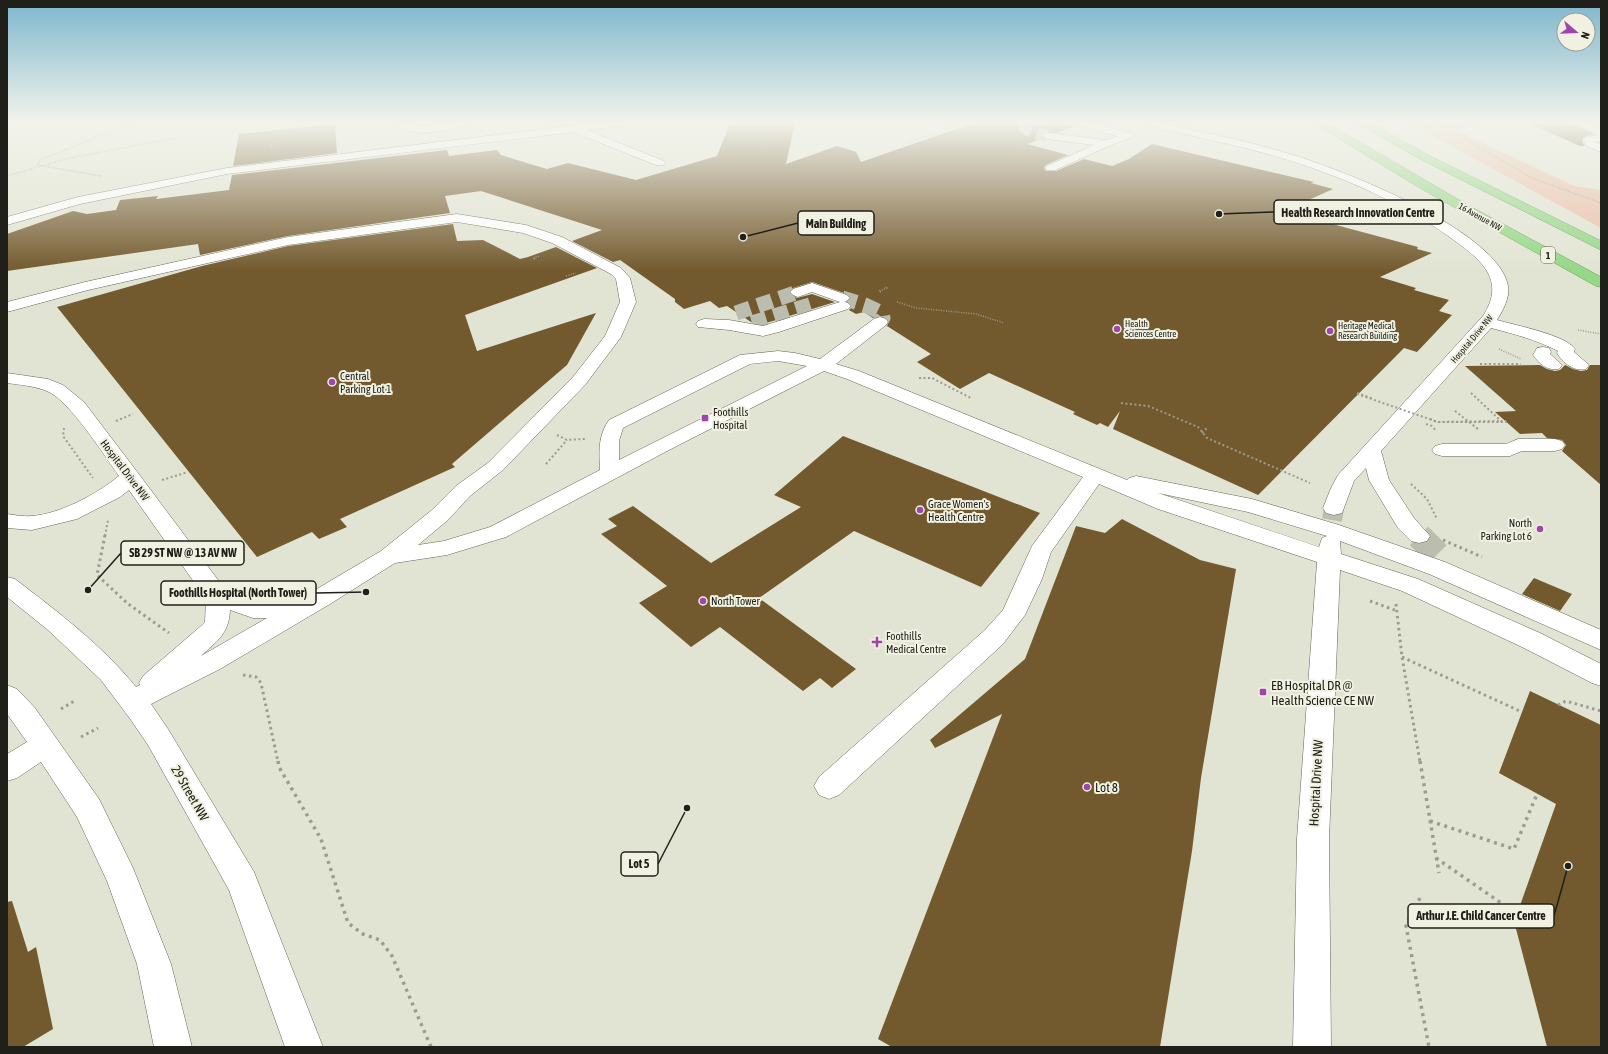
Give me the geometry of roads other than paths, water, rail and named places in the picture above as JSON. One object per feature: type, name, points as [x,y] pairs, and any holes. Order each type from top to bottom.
[{"type":"highway","name":"16 Avenue NW","points":[[1383,172],[1424,195],[1496,227],[1601,283]]},
{"type":"highway","points":[[1456,172],[1601,246]]},
{"type":"street","points":[[7,221],[78,202],[221,172]]},
{"type":"street","name":"Hospital Drive NW","points":[[1312,1047],[1313,838],[1331,529],[1341,488],[1345,480],[1483,327],[1493,314],[1501,291],[1494,270],[1485,259],[1453,233],[1363,184],[1332,172]]},
{"type":"street","points":[[7,229],[20,224],[28,215]]},
{"type":"street","points":[[7,307],[85,286],[288,241],[457,218],[526,229],[557,240],[616,271],[623,278],[628,302],[613,337],[579,381],[496,466],[463,491],[440,515],[389,556],[321,598],[211,662],[132,701]]},
{"type":"street","points":[[798,292],[812,287],[841,300]]},
{"type":"street","points":[[816,303],[841,300]]},
{"type":"street","points":[[704,324],[729,325],[742,321],[763,331],[773,329],[841,300]]},
{"type":"street","points":[[389,556],[447,548],[498,532],[610,473],[823,365],[880,322]]},
{"type":"street","points":[[1483,327],[1549,340],[1567,360],[1534,347],[1483,327]]},
{"type":"street","points":[[610,473],[609,440],[611,431],[616,424],[746,359],[778,356],[795,358],[853,375],[1166,504],[1331,529],[1437,568],[1601,641]]},
{"type":"street","name":"Hospital Drive NW","points":[[7,378],[42,383],[56,389],[77,406],[218,598]]},
{"type":"street","points":[[1442,450],[1510,450],[1518,445],[1555,445]]},
{"type":"street","points":[[1371,451],[1379,480],[1406,523],[1433,544],[1465,580]]},
{"type":"street","points":[[829,786],[994,637],[1013,615],[1030,579],[1040,551],[1096,474]]},
{"type":"street","points":[[7,521],[32,523],[69,514],[113,492],[130,477]]},
{"type":"street","points":[[440,515],[444,528],[469,540]]},
{"type":"street","points":[[1331,529],[1410,585],[1531,640],[1601,676]]},
{"type":"street","name":"29 Street NW","points":[[7,585],[57,624],[110,673],[158,737],[243,883],[304,1047]]},
{"type":"street","points":[[132,701],[210,633],[217,623],[218,598],[253,609],[272,609],[321,598]]},
{"type":"street","points":[[7,696],[25,716],[88,808],[122,879],[154,964],[173,1047]]},
{"type":"street","points":[[7,768],[45,746]]},
{"type":"tunnel","points":[[736,313],[798,292]]},
{"type":"tunnel","points":[[842,298],[865,305],[882,313],[883,318],[880,322]]},
{"type":"tunnel","points":[[752,323],[816,303]]},
{"type":"tunnel","points":[[1332,520],[1334,508]]},
{"type":"tunnel","points":[[1419,536],[1441,558]]},
{"type":"place","name":"Health Research Innovation Centre","points":[[1219,214]]},
{"type":"place","name":"Main Building","points":[[743,237]]},
{"type":"place","name":"Health Sciences Centre","points":[[1117,329]]},
{"type":"place","name":"Heritage Medical Research Building","points":[[1330,331]]},
{"type":"place","name":"Central Parking Lot 1","points":[[332,382]]},
{"type":"place","name":"Foothills Hospital","points":[[705,418]]},
{"type":"place","name":"Grace Women's Health Centre","points":[[920,510]]},
{"type":"place","name":"North Parking Lot 6","points":[[1540,529]]},
{"type":"place","name":"SB 29 ST NW @ 13 AV NW","points":[[88,590]]},
{"type":"place","name":"Foothills Hospital (North Tower)","points":[[366,592]]},
{"type":"place","name":"North Tower","points":[[703,601]]},
{"type":"place","name":"Foothills Medical Centre","points":[[877,642]]},
{"type":"place","name":"EB Hospital DR @ Health Science CE NW","points":[[1263,692]]},
{"type":"place","name":"Lot 8","points":[[1087,787]]},
{"type":"place","name":"Lot 5","points":[[687,808]]},
{"type":"place","name":"Arthur J.E. Child Cancer Centre","points":[[1568,866]]}]
